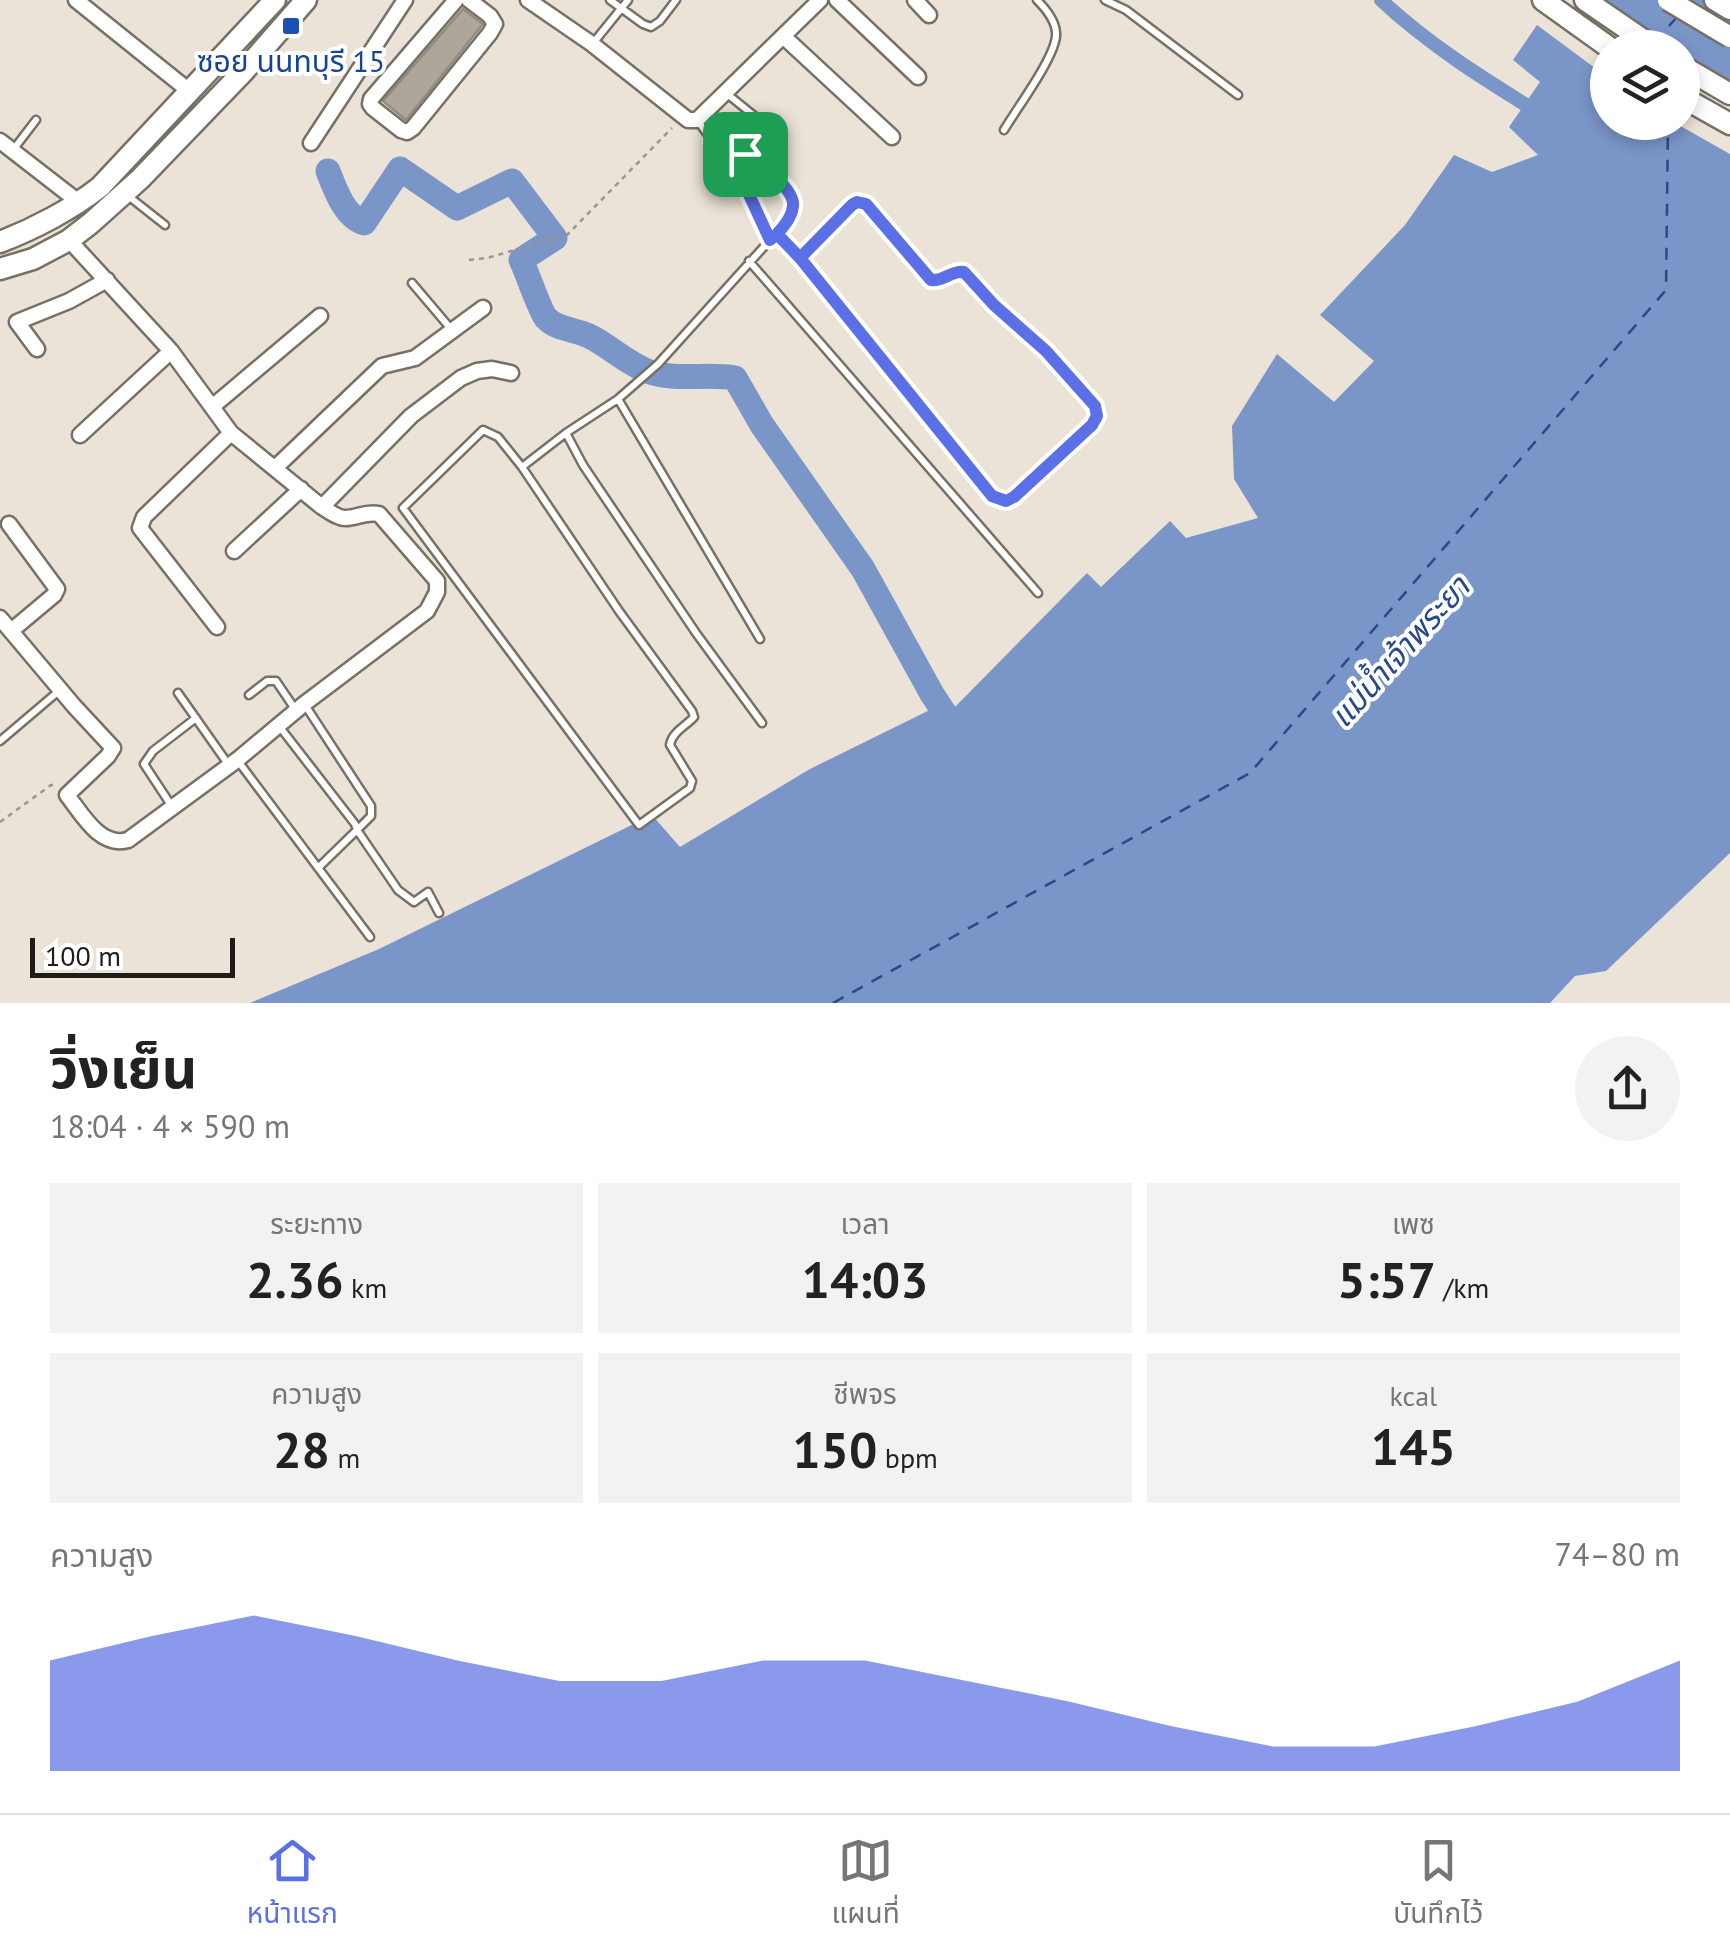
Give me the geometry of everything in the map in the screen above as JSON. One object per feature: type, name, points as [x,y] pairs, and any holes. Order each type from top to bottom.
[{"type":"main road","points":[[0,270],[33,259],[69,240],[132,186],[306,0]]},
{"type":"main road","points":[[1543,0],[1590,34]]},
{"type":"main road","points":[[1585,0],[1629,30]]},
{"type":"main road","points":[[1668,0],[1730,37]]},
{"type":"main road","points":[[1714,0],[1730,9]]},
{"type":"main road","points":[[0,242],[80,203],[100,187],[267,3]]},
{"type":"main road","points":[[1700,76],[1730,94]]},
{"type":"main road","points":[[1700,107],[1730,124]]},
{"type":"street","points":[[76,0],[188,90]]},
{"type":"street","points":[[311,144],[406,0]]},
{"type":"street","points":[[456,0],[372,98],[373,108],[401,130],[413,128],[490,32],[494,24],[490,16],[469,0]]},
{"type":"street","points":[[528,0],[690,118],[726,93],[820,0]]},
{"type":"street","points":[[838,0],[918,77]]},
{"type":"street","points":[[915,0],[929,15]]},
{"type":"street","points":[[784,36],[892,137]]},
{"type":"street","points":[[0,141],[80,203]]},
{"type":"street","points":[[0,618],[113,748],[67,795],[106,840],[118,843],[128,840],[233,763],[427,611],[437,592],[437,581],[378,514],[339,517],[231,434],[170,351],[69,240]]},
{"type":"street","points":[[37,349],[17,322],[107,280]]},
{"type":"street","points":[[276,468],[382,366],[415,358],[483,308]]},
{"type":"street","points":[[212,407],[320,316]]},
{"type":"street","points":[[80,435],[170,351]]},
{"type":"street","points":[[322,507],[411,416],[461,378],[492,368],[511,374]]},
{"type":"street","points":[[217,627],[140,528],[144,517],[231,434]]},
{"type":"street","points":[[234,551],[301,489]]},
{"type":"street","points":[[9,524],[57,589],[54,596],[12,631]]},
{"type":"lane","points":[[610,0],[651,27],[676,0]]},
{"type":"lane","points":[[592,44],[628,0]]},
{"type":"lane","points":[[1004,130],[1050,54],[1057,34],[1038,0]]},
{"type":"lane","points":[[1105,0],[1126,10],[1238,95]]},
{"type":"lane","points":[[726,93],[768,128]]},
{"type":"lane","points":[[690,118],[745,186],[770,240]]},
{"type":"lane","points":[[14,150],[36,120]]},
{"type":"lane","points":[[522,467],[618,399],[658,364],[789,219],[793,206],[786,188],[745,154],[712,141]]},
{"type":"lane","points":[[132,186],[165,226]]},
{"type":"lane","points":[[777,234],[992,496],[1006,501],[1014,497],[1096,420],[1095,406],[1046,351],[994,305],[968,275],[959,271],[931,280],[866,204],[852,205],[800,258]]},
{"type":"lane","points":[[749,261],[1038,593]]},
{"type":"lane","points":[[412,283],[452,330]]},
{"type":"lane","points":[[618,399],[760,639]]},
{"type":"lane","points":[[483,430],[498,438],[522,467],[694,717],[670,739],[692,781],[690,788],[640,825],[403,508],[483,430]]},
{"type":"lane","points":[[566,433],[696,633],[762,723]]},
{"type":"lane","points":[[249,695],[267,681],[276,681],[300,707],[370,806],[371,816],[318,868]]},
{"type":"lane","points":[[0,741],[60,690]]},
{"type":"lane","points":[[178,693],[370,937]]},
{"type":"lane","points":[[172,807],[144,764],[153,751],[196,718]]},
{"type":"lane","points":[[278,725],[355,824],[398,890],[414,902],[428,892],[440,913]]},
{"type":"path","points":[[469,260],[564,236],[690,118]]},
{"type":"path","points":[[0,822],[51,785],[59,786],[67,795]]},
{"type":"water","name":"แม่น้ำเจ้าพระยา","points":[[1554,0],[1730,0],[1730,853],[1606,971],[1575,976],[1550,1003],[250,1003],[379,949],[652,815],[680,847],[810,769],[950,700],[954,708],[1087,573],[1101,587],[1170,521],[1186,538],[1258,518],[1234,479],[1232,426],[1277,354],[1334,402],[1374,361],[1320,315],[1405,225],[1454,155],[1492,172],[1538,155],[1509,127],[1540,82],[1513,60]]},
{"type":"pier","points":[[1548,0],[1603,0],[1649,30],[1590,30],[1590,64],[1533,22]]},
{"type":"pier","points":[[1700,63],[1730,83],[1730,154],[1700,137]]},
{"type":"building","points":[[463,9],[483,24],[406,120],[383,101]]},
{"type":"waterway","points":[[1381,0],[1438,47],[1539,113]]},
{"type":"waterway","points":[[328,171],[346,208],[364,223],[400,169],[457,208],[512,181],[555,238],[521,260],[550,322],[589,336],[650,372],[735,378],[762,425],[863,569],[957,732]]},
{"type":"ferry route","points":[[1669,30],[1677,17]]},
{"type":"ferry route","points":[[833,1003],[1250,773],[1666,290],[1668,140]]},
{"type":"place","name":"ซอย นนทบุรี 15","points":[[291,26]]},
{"type":"route","points":[[745,154],[712,141],[745,186],[770,240],[777,234],[791,247],[992,496],[1006,501],[1014,497],[1092,425],[1097,416],[1095,406],[1046,351],[964,272],[931,280],[866,204],[852,205],[800,258],[791,247],[777,234],[789,219],[792,197],[745,154]]}]
